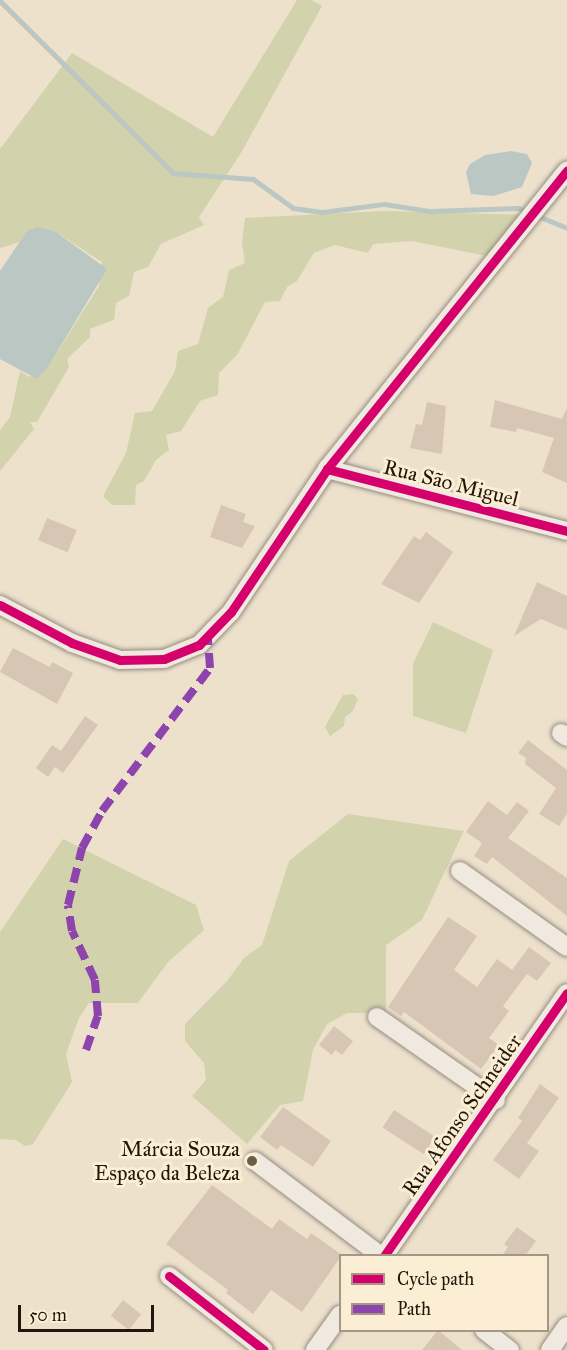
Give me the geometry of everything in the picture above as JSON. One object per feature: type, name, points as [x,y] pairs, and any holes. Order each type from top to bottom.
[{"type":"street","points":[[0,605],[72,643],[120,660],[164,659],[199,645],[231,612],[327,469],[567,171]]},
{"type":"street","name":"Rua São Miguel","points":[[327,469],[567,531]]},
{"type":"street","points":[[460,871],[567,947]]},
{"type":"street","name":"Rua Afonso Schneider","points":[[384,1254],[496,1100],[567,993]]},
{"type":"street","points":[[377,1017],[496,1100]]},
{"type":"street","points":[[255,1161],[380,1254]]},
{"type":"street","points":[[169,1276],[264,1350]]},
{"type":"street","points":[[315,1350],[339,1316]]},
{"type":"street","points":[[550,1350],[567,1326]]},
{"type":"street","points":[[487,1332],[510,1350]]},
{"type":"green space","points":[[297,0],[312,0],[322,6],[241,153],[199,217],[204,225],[161,244],[148,267],[134,272],[129,296],[116,303],[114,320],[90,329],[90,337],[67,359],[69,367],[37,422],[30,422],[34,429],[0,471],[0,430],[10,417],[20,371],[29,377],[48,367],[99,286],[102,262],[56,232],[27,231],[20,242],[0,248],[0,149],[72,53],[213,137]]},
{"type":"green space","points":[[383,211],[524,215],[487,256],[412,241],[373,244],[368,253],[335,245],[314,253],[297,281],[287,287],[280,301],[265,302],[237,355],[219,373],[218,395],[200,401],[181,431],[166,435],[169,450],[156,460],[144,481],[136,485],[135,505],[112,505],[103,496],[126,453],[135,413],[152,411],[175,371],[178,351],[198,344],[208,308],[223,297],[229,270],[245,263],[242,243],[245,218]]},
{"type":"green space","points":[[433,622],[493,650],[466,733],[413,716],[413,664]]},
{"type":"green space","points":[[353,694],[358,699],[353,711],[345,717],[344,726],[330,736],[325,727],[343,695]]},
{"type":"green space","points":[[348,814],[464,831],[422,920],[386,945],[386,1013],[347,1013],[327,1024],[313,1050],[303,1101],[280,1105],[247,1144],[192,1096],[206,1080],[204,1063],[185,1041],[185,1024],[227,981],[244,958],[262,945],[289,861]]},
{"type":"green space","points":[[63,839],[196,905],[204,930],[168,962],[138,1003],[89,1003],[79,1018],[66,1054],[72,1082],[33,1144],[25,1146],[16,1140],[0,1139],[0,932]]},
{"type":"shaded area","points":[[511,151],[527,154],[532,163],[522,187],[494,196],[471,194],[466,172],[470,164],[485,155]]},
{"type":"shaded area","points":[[37,227],[56,232],[107,269],[48,367],[37,379],[0,359],[0,271],[27,231]]},
{"type":"building","points":[[495,400],[562,419],[567,408],[567,483],[542,472],[554,438],[517,428],[516,432],[490,427]]},
{"type":"building","points":[[427,402],[446,406],[442,454],[410,448],[416,424],[422,425]]},
{"type":"building","points":[[221,505],[246,514],[243,522],[255,526],[242,548],[210,537]]},
{"type":"building","points":[[47,518],[77,530],[68,552],[38,540]]},
{"type":"building","points":[[426,532],[453,552],[419,603],[381,584],[414,536],[420,540]]},
{"type":"building","points":[[537,582],[567,596],[567,630],[541,619],[514,636]]},
{"type":"building","points":[[13,648],[50,667],[52,662],[73,673],[57,704],[0,672]]},
{"type":"building","points":[[85,716],[98,725],[63,773],[55,767],[48,777],[36,768],[52,745],[61,751]]},
{"type":"building","points":[[528,740],[567,770],[567,814],[559,826],[539,814],[556,788],[525,764],[526,758],[518,753]]},
{"type":"building","points":[[488,801],[507,815],[517,802],[529,811],[508,838],[567,878],[567,916],[492,857],[487,864],[474,856],[482,843],[466,832]]},
{"type":"building","points":[[448,917],[477,936],[454,970],[477,987],[497,959],[512,970],[529,947],[551,963],[537,981],[527,974],[503,1006],[509,1011],[489,1038],[499,1045],[481,1069],[404,1012],[401,1016],[388,1007]]},
{"type":"building","points":[[334,1026],[353,1041],[342,1055],[335,1050],[332,1055],[319,1045]]},
{"type":"building","points":[[540,1084],[559,1098],[527,1143],[539,1151],[519,1179],[493,1160],[522,1121],[518,1118]]},
{"type":"building","points":[[283,1107],[331,1141],[313,1167],[281,1145],[277,1150],[260,1137]]},
{"type":"building","points":[[394,1110],[435,1137],[424,1154],[383,1128]]},
{"type":"building","points":[[212,1185],[272,1229],[279,1219],[307,1239],[311,1233],[341,1254],[302,1312],[271,1290],[253,1314],[226,1293],[228,1290],[166,1244]]},
{"type":"building","points":[[517,1227],[536,1241],[526,1254],[503,1254],[508,1247],[504,1244]]},
{"type":"building","points":[[123,1300],[141,1314],[129,1330],[111,1316]]},
{"type":"building","points":[[436,1332],[440,1332],[462,1350],[422,1350]]},
{"type":"waterway","points":[[0,1],[173,173],[253,179],[293,208],[322,212],[384,204],[430,211],[518,208],[567,228]]},
{"type":"marked path","points":[[86,1050],[98,1016],[95,980],[72,931],[68,905],[82,848],[102,811],[210,668],[208,638]]},
{"type":"cycle path","points":[[0,605],[72,643],[120,660],[164,659],[199,645],[231,612],[327,469],[567,171]]},
{"type":"cycle path","points":[[327,469],[567,531]]},
{"type":"cycle path","points":[[385,1254],[567,993]]},
{"type":"cycle path","points":[[169,1276],[264,1350]]},
{"type":"place","name":"Márcia Souza Espaço da Beleza","points":[[252,1161]]}]
